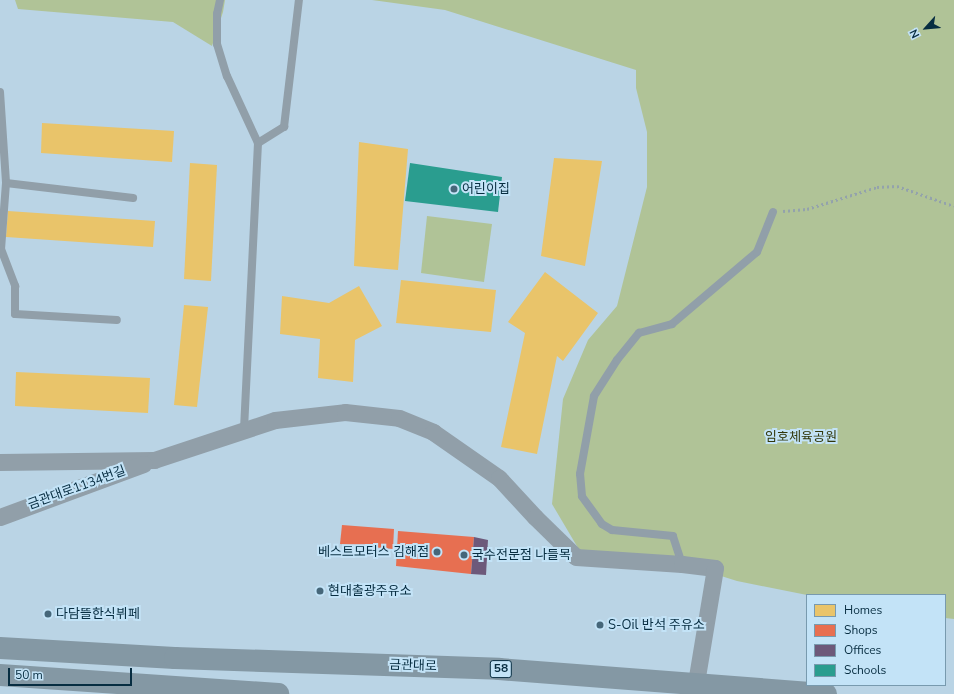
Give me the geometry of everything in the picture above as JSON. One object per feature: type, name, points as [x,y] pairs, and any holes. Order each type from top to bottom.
[{"type":"main road","name":"금관대로","points":[[0,648],[175,658],[499,669],[826,694]]},
{"type":"main road","points":[[0,675],[154,690],[278,694]]},
{"type":"street","name":"금관대로1134번길","points":[[0,517],[154,460],[275,420],[345,412],[399,418],[433,432],[499,478],[535,517],[576,557],[682,564],[715,568],[696,683]]},
{"type":"street","points":[[0,462],[154,460]]},
{"type":"lane","points":[[220,0],[216,14],[217,44],[227,76],[258,144],[244,430]]},
{"type":"lane","points":[[258,144],[284,127],[299,0]]},
{"type":"lane","points":[[0,92],[6,183],[0,249],[15,286],[15,314],[117,320]]},
{"type":"lane","points":[[6,183],[133,198]]},
{"type":"lane","points":[[682,564],[673,536],[612,530],[602,524],[582,496],[580,474],[594,396],[617,360],[639,334],[672,324],[757,252],[773,212]]},
{"type":"path","points":[[773,212],[807,209],[877,187],[897,186],[954,206]]},
{"type":"green space","points":[[15,0],[225,0],[223,12],[212,46],[173,22],[18,9]]},
{"type":"green space","name":"임호체육공원","points":[[372,0],[954,0],[954,619],[946,618],[946,594],[806,595],[737,581],[664,558],[581,553],[552,504],[563,399],[588,340],[617,306],[647,187],[647,132],[636,88],[636,70],[445,10]]},
{"type":"green space","points":[[427,216],[492,224],[484,282],[421,273]]},
{"type":"building: Homes","points":[[42,123],[174,131],[172,162],[41,153]]},
{"type":"building: Homes","points":[[359,142],[408,149],[398,270],[354,266]]},
{"type":"building: Homes","points":[[554,158],[602,161],[585,266],[541,256]]},
{"type":"building: Homes","points":[[190,163],[217,165],[211,281],[184,279]]},
{"type":"building: Homes","points":[[8,211],[155,221],[153,247],[6,237]]},
{"type":"building: Homes","points":[[545,272],[598,313],[563,361],[557,356],[537,454],[501,447],[525,333],[508,322]]},
{"type":"building: Homes","points":[[401,280],[496,290],[491,332],[396,323]]},
{"type":"building: Homes","points":[[359,286],[382,326],[355,340],[353,382],[318,378],[320,339],[280,334],[282,296],[329,303]]},
{"type":"building: Homes","points":[[184,305],[208,307],[197,407],[174,405]]},
{"type":"building: Homes","points":[[16,372],[150,378],[148,413],[15,406]]},
{"type":"building: Shops","points":[[342,525],[394,529],[393,549],[340,544]]},
{"type":"building: Shops","points":[[398,531],[474,537],[471,574],[396,566]]},
{"type":"building: Offices","points":[[474,537],[488,540],[486,575],[471,574]]},
{"type":"building: Schools","name":"어린이집","points":[[410,163],[502,177],[498,212],[405,201]]},
{"type":"place","name":"어린이집","points":[[454,189]]},
{"type":"place","name":"베스트모터스 김해점","points":[[437,552]]},
{"type":"place","name":"국수전문점 나들목","points":[[464,555]]},
{"type":"place","name":"현대출광주유소","points":[[320,591]]},
{"type":"place","name":"다담뜰한식뷔페","points":[[48,614]]},
{"type":"place","name":"S-Oil 반석 주유소","points":[[600,625]]}]
